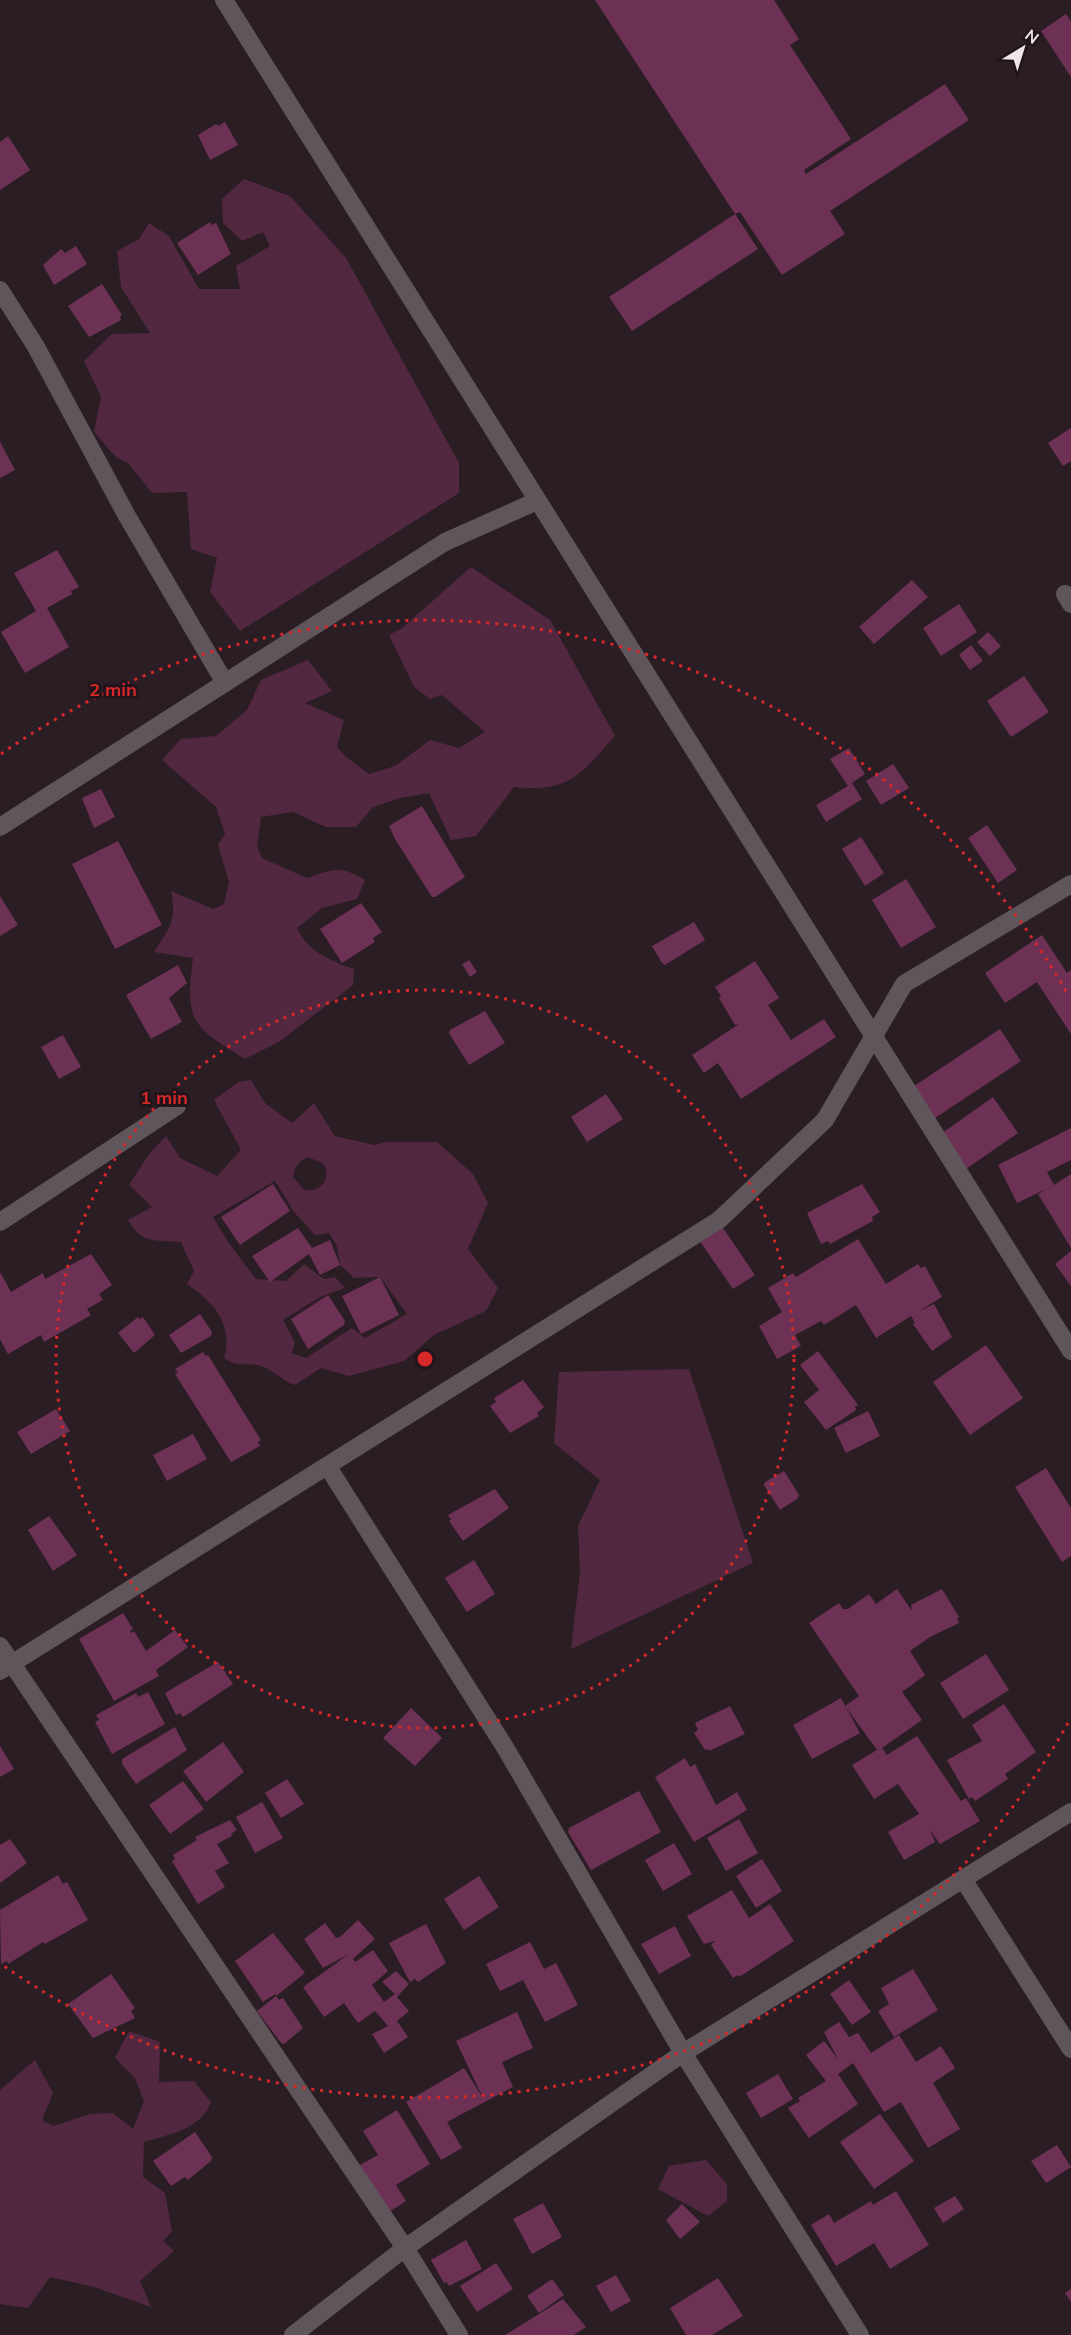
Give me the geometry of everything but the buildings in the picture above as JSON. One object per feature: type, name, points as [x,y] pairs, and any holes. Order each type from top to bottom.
[{"type":"street","points":[[224,0],[1071,1352]]},
{"type":"street","points":[[0,290],[35,345],[128,516],[225,682]]},
{"type":"street","points":[[0,827],[445,542],[537,501]]},
{"type":"street","points":[[5,1668],[719,1220],[825,1120],[904,984],[1071,884]]},
{"type":"street","points":[[0,1222],[177,1106]]},
{"type":"street","points":[[328,1467],[506,1749],[684,2053],[860,2335]]},
{"type":"street","points":[[0,1646],[5,1668],[405,2248],[459,2335]]},
{"type":"street","points":[[293,2335],[405,2248],[684,2053],[1071,1812]]},
{"type":"street","points":[[963,1879],[1071,2049]]},
{"type":"shaded area","points":[[244,179],[290,196],[346,258],[459,463],[459,493],[240,631],[210,592],[217,558],[191,549],[187,492],[152,493],[129,464],[116,457],[94,432],[101,397],[84,361],[112,334],[150,333],[121,287],[117,251],[139,239],[149,223],[169,236],[199,289],[240,289],[236,266],[270,246],[263,232],[242,241],[223,223],[222,199]]},
{"type":"shaded area","points":[[471,567],[550,620],[615,736],[583,770],[561,784],[533,788],[514,787],[476,836],[451,840],[429,793],[400,798],[373,807],[356,827],[326,827],[293,812],[261,817],[257,846],[262,858],[307,878],[324,872],[343,870],[365,880],[357,899],[322,908],[297,928],[313,949],[328,959],[354,969],[353,985],[279,1042],[245,1059],[213,1038],[196,1020],[190,996],[193,958],[154,952],[171,923],[173,901],[171,891],[213,909],[224,904],[229,882],[218,845],[225,834],[216,807],[162,760],[181,739],[216,736],[247,710],[261,680],[308,660],[332,691],[305,703],[344,720],[337,747],[369,774],[395,766],[430,740],[459,748],[485,732],[442,695],[430,699],[414,687],[389,635],[401,629]]},
{"type":"shaded area","points":[[251,1080],[265,1103],[292,1123],[314,1103],[335,1136],[374,1145],[386,1142],[437,1142],[473,1174],[488,1203],[468,1249],[498,1288],[486,1311],[434,1335],[404,1361],[349,1376],[321,1368],[295,1385],[261,1366],[234,1363],[224,1358],[226,1335],[224,1325],[213,1306],[187,1284],[194,1271],[181,1242],[150,1239],[133,1228],[128,1220],[152,1207],[129,1185],[149,1154],[166,1136],[180,1158],[217,1176],[241,1150],[214,1100],[238,1082]],"holes":[[[308,1157],[324,1164],[326,1175],[320,1187],[304,1190],[293,1177],[298,1165]],[[275,1181],[294,1212],[315,1235],[329,1233],[337,1246],[340,1265],[354,1278],[380,1277],[407,1314],[365,1338],[352,1328],[306,1358],[292,1353],[295,1342],[283,1320],[322,1296],[345,1288],[335,1277],[324,1279],[304,1264],[286,1281],[256,1279],[228,1242],[213,1217]]]},
{"type":"shaded area","points":[[689,1369],[753,1563],[571,1649],[580,1572],[578,1526],[600,1480],[554,1443],[559,1372]]},
{"type":"shaded area","points":[[129,2031],[160,2042],[159,2082],[194,2081],[211,2102],[200,2119],[192,2125],[144,2142],[143,2177],[165,2193],[172,2231],[163,2241],[174,2251],[140,2281],[151,2307],[94,2287],[50,2277],[28,2308],[0,2304],[0,2090],[35,2060],[53,2093],[42,2120],[53,2126],[90,2114],[113,2113],[133,2129],[144,2101],[135,2078],[115,2058]]},
{"type":"shaded area","points":[[706,2160],[727,2184],[727,2201],[708,2216],[658,2189],[669,2166]]}]
